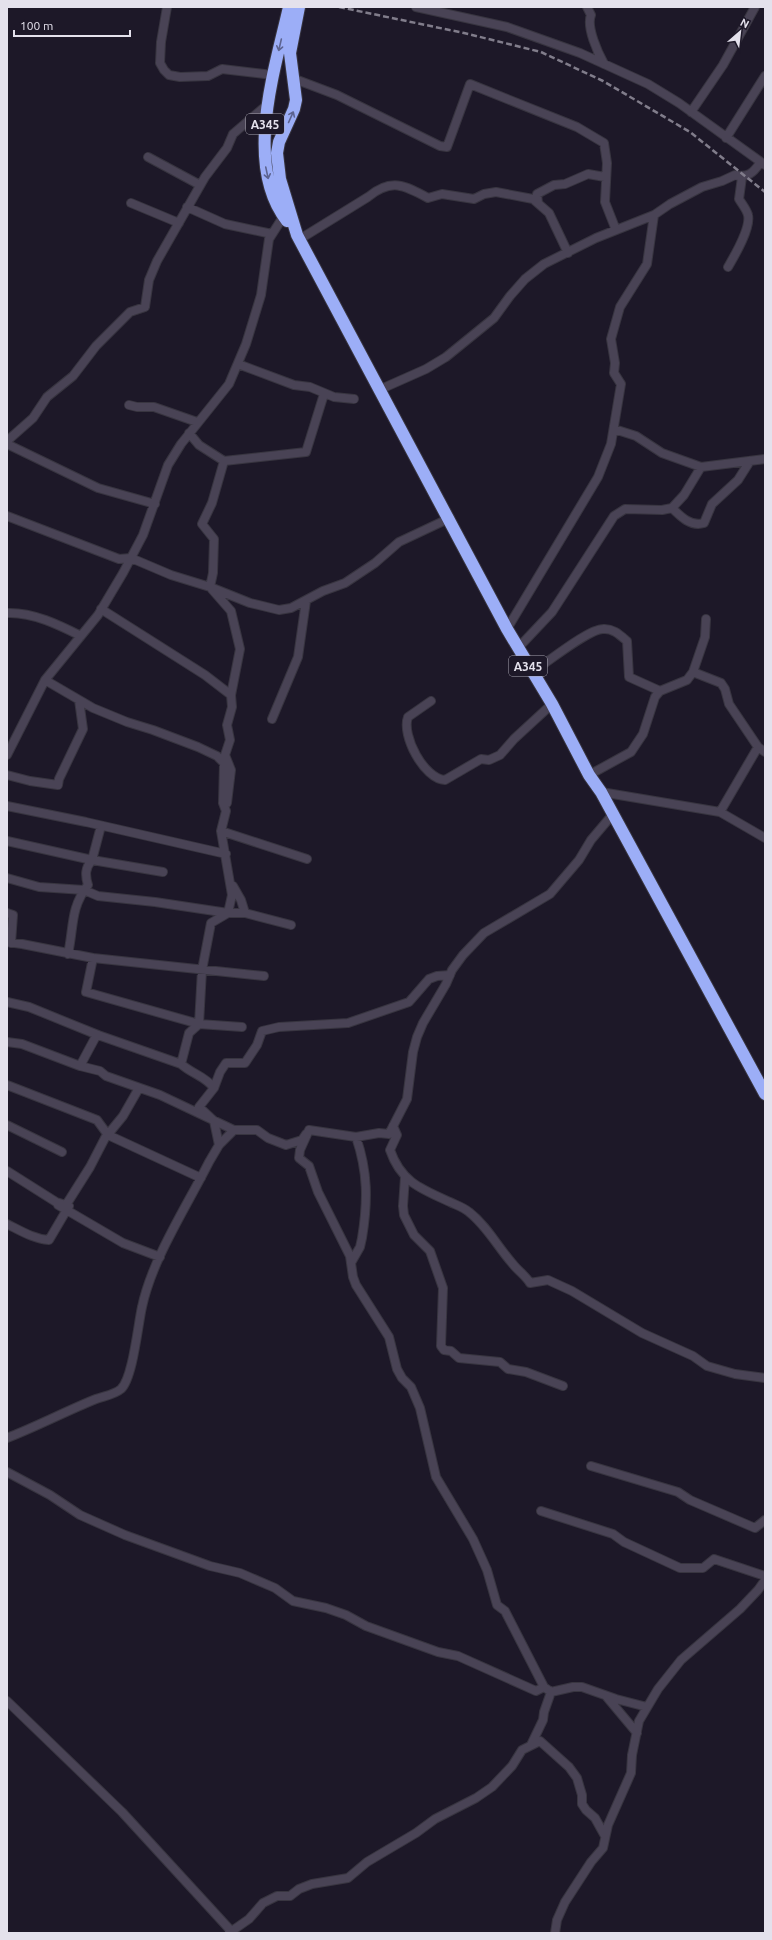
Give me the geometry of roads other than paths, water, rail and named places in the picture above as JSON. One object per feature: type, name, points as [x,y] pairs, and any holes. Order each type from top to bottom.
[{"type":"highway","name":"A345","points":[[289,7],[273,74],[264,130],[266,168],[270,186],[284,217],[298,237],[381,389],[507,629],[552,704],[589,775],[601,792],[765,1094]]},
{"type":"highway","name":"A345","points":[[298,237],[285,197],[278,166],[279,142],[295,105],[295,92],[290,53],[299,7]]},
{"type":"street","points":[[167,7],[161,42],[160,63],[164,70],[170,75],[180,77],[208,76],[222,69],[273,74]]},
{"type":"street","points":[[381,389],[432,366],[446,357],[494,318],[510,296],[534,270],[596,238],[654,215],[670,204],[702,187],[735,175],[742,177],[750,175],[762,164],[691,112],[648,84],[580,53],[507,27],[416,7]]},
{"type":"street","points":[[587,7],[591,15],[588,21],[597,50],[604,64]]},
{"type":"street","points":[[691,112],[723,65],[755,7]]},
{"type":"street","points":[[726,138],[765,76]]},
{"type":"street","points":[[292,78],[338,95],[440,146],[447,147],[470,84],[577,127],[604,143],[607,163],[605,177],[605,202],[616,230]]},
{"type":"street","points":[[155,504],[98,488],[7,443],[33,418],[48,397],[73,376],[96,346],[130,312],[145,307],[149,280],[157,261],[200,185],[227,148],[233,134],[268,104]]},
{"type":"street","points":[[148,157],[200,185]]},
{"type":"street","points":[[538,203],[537,194],[554,185],[565,184],[588,174],[605,177]]},
{"type":"street","points":[[728,267],[737,253],[749,220],[748,213],[739,199],[742,177]]},
{"type":"street","points":[[298,237],[368,197],[376,190],[389,185],[408,187],[428,198],[442,194],[474,199],[484,194],[496,192],[533,199],[549,213],[568,253]]},
{"type":"street","points":[[131,203],[179,223]]},
{"type":"street","points":[[187,207],[225,224],[272,234]]},
{"type":"street","points":[[507,629],[598,477],[611,444],[621,384],[614,373],[615,363],[611,339],[620,307],[647,264],[654,215]]},
{"type":"street","points":[[7,755],[45,680],[101,609],[131,558],[143,535],[168,465],[197,422],[222,393],[238,364],[261,296],[270,239],[284,217]]},
{"type":"street","points":[[238,364],[294,385],[310,387],[334,397],[354,400]]},
{"type":"street","points":[[189,433],[199,444],[224,461],[306,452],[324,394]]},
{"type":"street","points":[[129,405],[137,407],[154,407],[197,422]]},
{"type":"street","points":[[614,429],[636,436],[662,453],[701,467],[765,459]]},
{"type":"street","points":[[210,587],[213,573],[214,540],[202,524],[212,503],[224,461]]},
{"type":"street","points":[[672,508],[681,517],[690,522],[698,525],[704,523],[712,504],[738,480],[750,461]]},
{"type":"street","points":[[518,648],[552,612],[614,516],[626,509],[662,510],[672,508],[684,495],[701,467]]},
{"type":"street","points":[[7,516],[119,559],[131,558],[171,575],[210,587],[270,609],[279,610],[291,608],[306,602],[323,590],[345,583],[375,563],[399,542],[450,518]]},
{"type":"street","points":[[181,1064],[189,1033],[199,1024],[202,970],[211,923],[228,912],[232,895],[221,831],[226,811],[231,770],[225,755],[230,740],[227,726],[232,708],[231,695],[240,649],[231,611],[210,587]]},
{"type":"street","points":[[272,719],[298,657],[306,602]]},
{"type":"street","points":[[101,609],[205,675],[231,695]]},
{"type":"street","points":[[7,613],[16,613],[42,619],[81,636]]},
{"type":"street","points":[[589,775],[631,752],[643,734],[651,705],[660,691],[687,680],[693,672],[705,637],[706,619]]},
{"type":"street","points":[[532,672],[594,631],[610,629],[627,641],[628,677],[660,691]]},
{"type":"street","points":[[693,672],[721,683],[725,689],[728,704],[762,749],[720,812]]},
{"type":"street","points":[[45,680],[79,700],[109,715],[225,755]]},
{"type":"street","points":[[7,775],[30,781],[58,785],[83,729],[79,700]]},
{"type":"street","points":[[431,701],[408,717],[406,729],[422,765],[438,780],[445,780],[481,759],[489,760],[500,755],[514,739],[552,704]]},
{"type":"street","points":[[153,730],[198,747],[217,756],[224,763],[223,803],[226,811]]},
{"type":"street","points":[[601,792],[720,812],[765,838]]},
{"type":"street","points":[[7,806],[226,854]]},
{"type":"street","points":[[309,1130],[356,1137],[389,1134],[407,1099],[413,1052],[417,1037],[450,974],[463,955],[484,933],[550,894],[579,860],[591,840],[613,814]]},
{"type":"street","points":[[68,954],[72,935],[74,909],[88,884],[85,875],[88,865],[92,860],[101,826]]},
{"type":"street","points":[[221,831],[307,859]]},
{"type":"street","points":[[7,841],[92,860],[163,872]]},
{"type":"street","points":[[228,876],[241,900],[245,912]]},
{"type":"street","points":[[7,878],[39,887],[84,890],[98,896],[228,912],[245,912],[291,925]]},
{"type":"street","points":[[7,913],[13,914],[9,943],[22,944],[93,958],[264,976]]},
{"type":"street","points":[[93,958],[86,992],[199,1024],[242,1027]]},
{"type":"street","points":[[219,1145],[214,1122],[199,1107],[214,1088],[220,1072],[226,1063],[245,1063],[257,1045],[262,1031],[279,1027],[348,1023],[396,1008],[409,1002],[429,980],[437,976],[450,974]]},
{"type":"street","points":[[7,1002],[29,1007],[98,1035],[181,1064],[202,1076],[214,1088]]},
{"type":"street","points":[[80,1066],[98,1035]]},
{"type":"street","points":[[7,1042],[22,1044],[80,1066],[100,1071],[106,1076],[160,1095],[214,1122],[234,1130],[257,1130],[268,1138],[286,1145],[302,1140],[309,1130]]},
{"type":"street","points":[[7,1085],[97,1120],[108,1135],[201,1178]]},
{"type":"street","points":[[7,1224],[41,1240],[50,1240],[108,1135],[123,1116],[139,1088]]},
{"type":"street","points":[[7,1125],[62,1152]]},
{"type":"street","points":[[393,1126],[397,1136],[390,1150],[393,1159],[405,1177],[419,1189],[467,1210],[484,1226],[512,1264],[523,1272],[530,1283],[548,1280],[572,1291],[669,1347],[693,1356],[707,1366],[735,1374],[765,1378]]},
{"type":"street","points":[[7,1438],[42,1424],[66,1412],[117,1392],[125,1385],[139,1332],[142,1308],[148,1284],[160,1257],[219,1145],[234,1130]]},
{"type":"street","points":[[309,1130],[300,1150],[299,1158],[309,1166],[318,1192],[352,1261],[353,1277],[356,1285],[389,1337],[397,1369],[402,1378],[411,1387],[415,1395],[436,1477],[473,1539],[487,1570],[497,1605],[505,1611],[544,1687],[552,1692],[573,1687],[582,1687],[606,1696],[647,1707]]},
{"type":"street","points":[[352,1261],[361,1242],[364,1225],[367,1182],[363,1159],[356,1137]]},
{"type":"street","points":[[7,1171],[56,1202],[66,1205],[87,1172]]},
{"type":"street","points":[[405,1177],[403,1206],[404,1215],[414,1234],[430,1251],[442,1288],[441,1346],[444,1350],[451,1351],[459,1358],[500,1362],[508,1369],[526,1372],[563,1386]]},
{"type":"street","points":[[44,1197],[124,1243],[160,1257]]},
{"type":"street","points":[[591,1466],[678,1492],[690,1500],[755,1528],[765,1520]]},
{"type":"street","points":[[7,1472],[50,1495],[80,1515],[125,1535],[210,1566],[240,1574],[275,1588],[293,1602],[326,1608],[346,1615],[366,1626],[438,1652],[458,1656],[536,1691],[544,1687]]},
{"type":"street","points":[[541,1512],[613,1534],[624,1542],[680,1568],[703,1568],[714,1559],[765,1576]]},
{"type":"street","points":[[555,1933],[557,1920],[565,1902],[591,1862],[603,1848],[608,1825],[631,1773],[636,1733],[639,1721],[647,1707],[658,1689],[681,1660],[740,1609],[758,1590],[765,1580]]},
{"type":"street","points":[[540,1741],[544,1712],[552,1692]]},
{"type":"street","points":[[606,1696],[636,1733]]},
{"type":"street","points":[[7,1701],[122,1812],[231,1932],[249,1919],[263,1903],[277,1896],[290,1896],[312,1884],[348,1878],[367,1862],[416,1833],[435,1819],[476,1798],[492,1787],[512,1766],[522,1750],[540,1741]]},
{"type":"street","points":[[531,1745],[543,1720]]},
{"type":"street","points":[[540,1741],[569,1767],[577,1778],[582,1795],[582,1804],[595,1818],[605,1836]]},
{"type":"railway","points":[[339,7],[464,33],[541,52],[603,81],[690,132],[765,192]]}]
